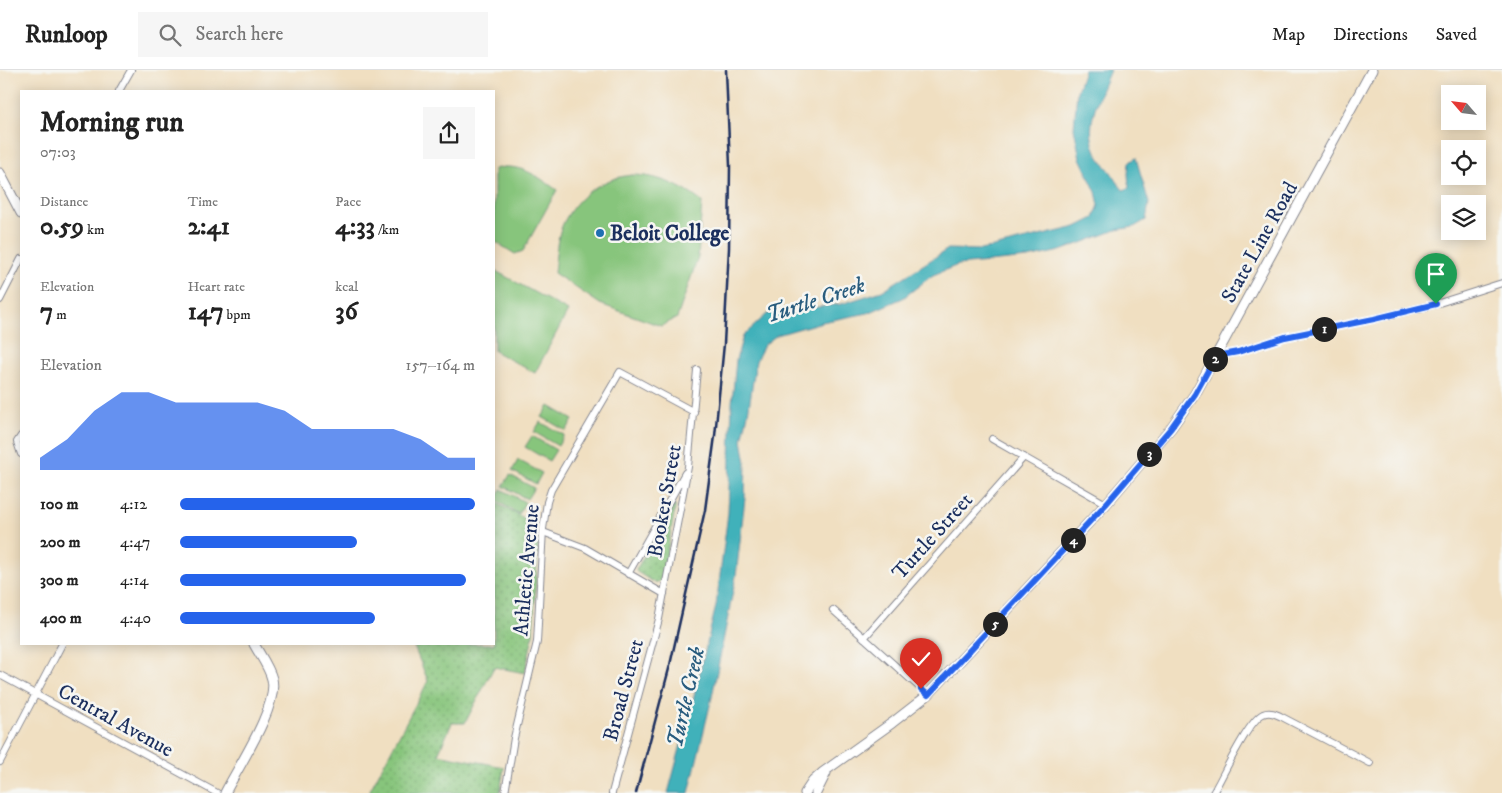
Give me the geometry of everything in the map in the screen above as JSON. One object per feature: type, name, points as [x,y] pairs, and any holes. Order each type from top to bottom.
[{"type":"street","points":[[121,90],[131,70]]},
{"type":"street","name":"State Line Road","points":[[805,793],[813,781],[828,768],[928,695],[1106,504],[1171,428],[1195,394],[1372,70]]},
{"type":"street","points":[[0,173],[20,211]]},
{"type":"street","points":[[0,300],[20,262]]},
{"type":"street","points":[[1216,356],[1238,352],[1285,337],[1427,306],[1502,283]]},
{"type":"street","points":[[694,412],[698,370]]},
{"type":"street","name":"Athletic Avenue","points":[[505,793],[514,738],[537,642],[543,532],[547,502],[551,490],[620,372],[694,412]]},
{"type":"street","name":"Booker Street","points":[[664,594],[688,467],[694,412]]},
{"type":"street","points":[[20,438],[17,442],[20,451]]},
{"type":"street","points":[[992,439],[1106,504]]},
{"type":"street","name":"Turtle Street","points":[[864,638],[1024,457]]},
{"type":"street","points":[[628,574],[688,467]]},
{"type":"street","points":[[543,532],[585,548],[664,594]]},
{"type":"street","name":"Broad Street","points":[[612,793],[657,629],[664,594]]},
{"type":"street","points":[[833,610],[928,695]]},
{"type":"street","points":[[0,762],[61,645]]},
{"type":"street","points":[[224,793],[263,721],[272,697],[272,679],[255,645]]},
{"type":"street","name":"Central Avenue","points":[[0,676],[217,793]]},
{"type":"street","points":[[1214,793],[1251,724],[1269,712],[1370,763]]},
{"type":"street","points":[[816,793],[828,768]]},
{"type":"green space","points":[[519,168],[538,177],[557,190],[523,251],[515,254],[495,242],[495,169]]},
{"type":"green space","points":[[632,175],[651,177],[669,182],[702,202],[698,257],[677,318],[661,326],[600,304],[554,273],[561,230],[568,214],[575,205],[600,184]]},
{"type":"green space","points":[[495,271],[568,311],[535,373],[495,352]]},
{"type":"green space","points":[[549,406],[573,420],[566,431],[542,417]]},
{"type":"green space","points":[[540,422],[564,435],[558,446],[534,432]]},
{"type":"green space","points":[[532,436],[556,450],[549,461],[525,447]]},
{"type":"green space","points":[[518,460],[542,473],[536,484],[512,471]]},
{"type":"green space","points":[[510,475],[534,488],[527,499],[503,486]]},
{"type":"green space","points":[[501,489],[525,502],[519,514],[495,500]]},
{"type":"green space","points":[[495,503],[539,526],[533,636],[525,673],[494,667],[465,723],[452,723],[438,754],[504,767],[500,793],[371,793],[370,790],[428,681],[413,645],[495,645]]},
{"type":"green space","points":[[673,505],[675,509],[662,580],[655,583],[636,570]]},
{"type":"water","points":[[1084,70],[1110,70],[1095,109],[1091,129],[1092,139],[1098,155],[1123,190],[1129,188],[1129,162],[1136,158],[1149,203],[1146,220],[1134,227],[1116,230],[1060,251],[1028,258],[958,265],[933,275],[903,298],[868,313],[822,322],[777,335],[764,345],[756,361],[742,440],[746,463],[745,498],[736,576],[712,697],[689,793],[668,793],[716,606],[728,513],[732,403],[736,360],[743,336],[767,314],[841,304],[882,291],[948,249],[981,250],[1076,227],[1094,218],[1099,205],[1096,192],[1080,158],[1074,128],[1077,91]]},
{"type":"railway","points":[[636,793],[670,665],[705,510],[715,436],[724,344],[729,248],[730,166],[726,70]]},
{"type":"place","name":"Beloit College","points":[[600,233]]},
{"type":"route","points":[[921,689],[928,695],[1106,504],[1171,428],[1195,394],[1216,356],[1238,352],[1285,337],[1436,304]]},
{"type":"water label","name":"Turtle Creek","points":[[815,299]]},
{"type":"water label","name":"Turtle Creek","points":[[685,697]]}]
